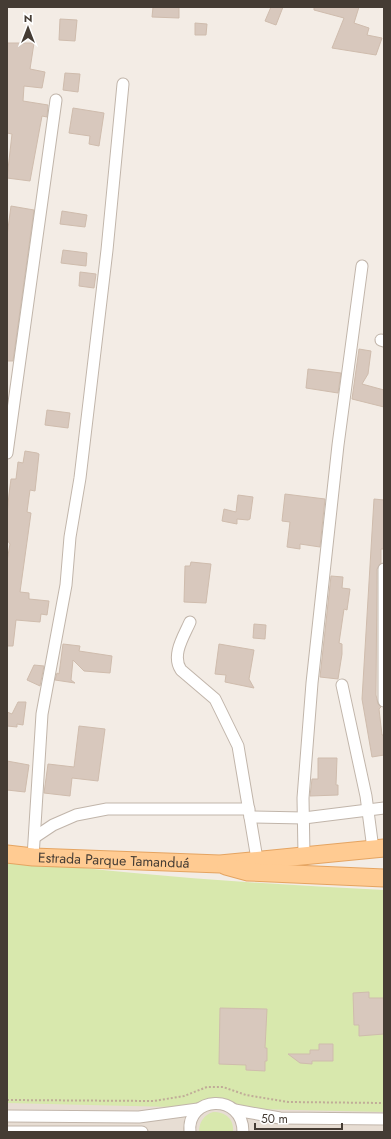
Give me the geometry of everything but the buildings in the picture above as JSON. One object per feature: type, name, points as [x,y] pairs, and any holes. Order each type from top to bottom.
[{"type":"main road","name":"Estrada Parque Tamanduá","points":[[7,854],[33,857],[220,864],[256,859],[378,849]]},
{"type":"main road","name":"Estrada Parque Tamanduá","points":[[220,864],[248,872],[384,878]]},
{"type":"street","points":[[33,857],[42,714],[66,585],[70,537],[80,478],[108,250],[123,84]]},
{"type":"street","points":[[7,453],[56,100]]},
{"type":"street","points":[[304,855],[303,798],[312,683],[338,445],[362,266]]},
{"type":"street","points":[[384,569],[384,701]]},
{"type":"street","points":[[190,622],[178,650],[177,663],[181,670],[216,699],[238,746],[250,813],[256,859]]},
{"type":"street","points":[[342,685],[368,810],[378,849]]},
{"type":"street","points":[[34,837],[53,825],[76,815],[107,809],[250,813],[304,818],[384,808]]},
{"type":"street","points":[[7,1116],[139,1117],[198,1109],[213,1103],[228,1106],[235,1110],[280,1118],[384,1120]]},
{"type":"street","points":[[190,1132],[190,1122],[198,1109]]},
{"type":"street","points":[[235,1110],[242,1124],[243,1132]]},
{"type":"street","points":[[7,1132],[142,1132]]},
{"type":"shaded area","points":[[7,1080],[384,1080],[384,1132],[7,1132]]},
{"type":"green space","points":[[7,859],[101,870],[195,878],[384,890],[384,1112],[7,1103]]},
{"type":"green space","points":[[213,1112],[222,1113],[231,1120],[233,1132],[199,1132],[203,1119]]}]
